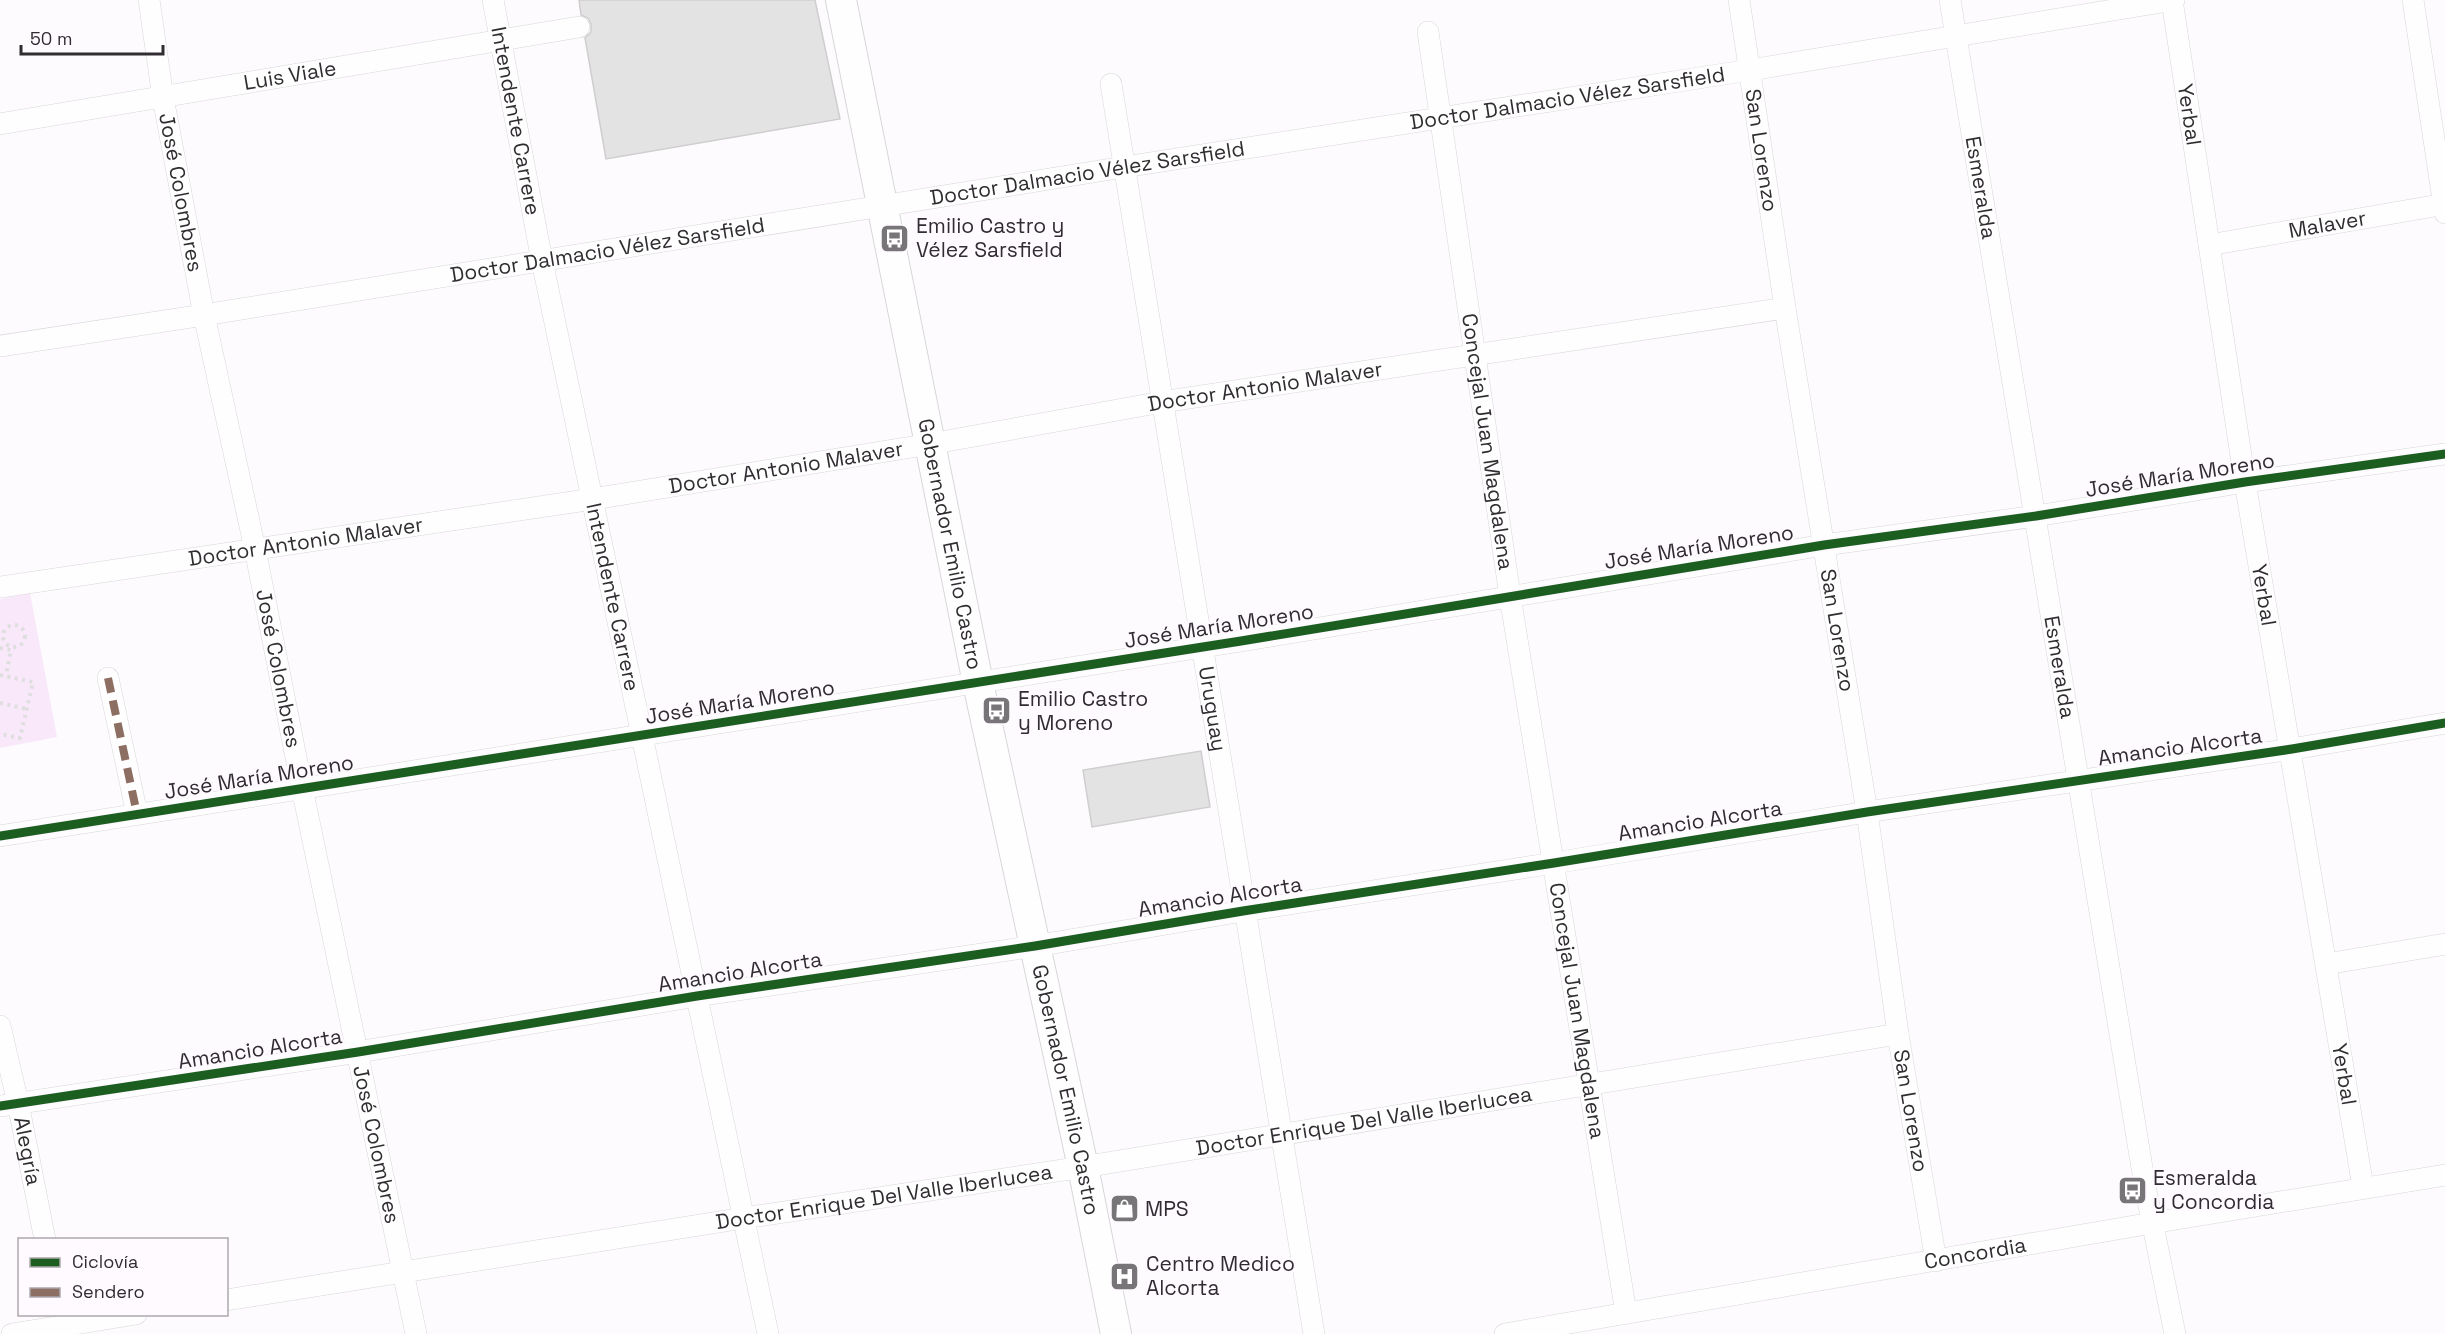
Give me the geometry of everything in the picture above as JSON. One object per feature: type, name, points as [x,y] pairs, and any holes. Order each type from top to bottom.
[{"type":"street","name":"José Colombres","points":[[149,0],[163,98],[204,315],[255,549],[302,788],[416,1334]]},
{"type":"street","name":"Intendente Carrere","points":[[493,0],[542,261],[768,1334]]},
{"type":"street","name":"Gobernador Emilio Castro","points":[[841,0],[978,683],[1083,1167],[1116,1334]]},
{"type":"street","name":"San Lorenzo","points":[[1739,0],[1785,308],[1867,812],[1898,1034],[1936,1261]]},
{"type":"street","name":"Esmeralda","points":[[1950,0],[2152,1223],[2175,1334]]},
{"type":"street","name":"Doctor Dalmacio Vélez Sarsfield","points":[[0,346],[1124,166],[1750,70],[2172,0]]},
{"type":"street","name":"Yerbal","points":[[2172,0],[2245,482],[2292,749],[2363,1187]]},
{"type":"street","points":[[2413,0],[2445,207]]},
{"type":"street","name":"Luis Viale","points":[[0,124],[579,27]]},
{"type":"street","name":"Concejal Juan Magdalena","points":[[1428,32],[1510,596],[1626,1313]]},
{"type":"street","name":"Uruguay","points":[[1111,84],[1243,911],[1314,1334]]},
{"type":"street","name":"Malaver","points":[[2209,245],[2445,207]]},
{"type":"street","name":"Doctor Antonio Malaver","points":[[0,587],[593,499],[930,444],[1162,402],[1785,308]]},
{"type":"street","name":"José María Moreno","points":[[0,836],[1201,648],[1824,545],[2036,516],[2245,482],[2445,454]]},
{"type":"street","points":[[108,678],[137,814]]},
{"type":"street","name":"Amancio Alcorta","points":[[9,1105],[358,1053],[697,996],[1035,946],[1867,812],[2292,749],[2445,723]]},
{"type":"street","points":[[2326,964],[2445,944]]},
{"type":"street","name":"Alegría","points":[[0,1026],[9,1105],[45,1238]]},
{"type":"street","name":"Doctor Enrique Del Valle Iberlucea","points":[[228,1300],[1083,1167],[1898,1034]]},
{"type":"street","name":"Concordia","points":[[1506,1334],[2363,1187],[2445,1175]]},
{"type":"street","points":[[12,1334],[122,1316]]},
{"type":"path","points":[[0,648],[12,649],[21,645],[24,639],[21,628],[15,625],[8,627],[3,636],[12,649]]},
{"type":"path","points":[[6,676],[12,649]]},
{"type":"path","points":[[0,675],[33,682],[20,738],[0,734]]},
{"type":"path","points":[[0,703],[27,709]]},
{"type":"shaded area","points":[[30,593],[57,737],[0,748],[0,599]]},
{"type":"building","points":[[579,0],[815,0],[840,119],[606,159],[585,38],[591,32],[591,24],[588,18],[581,15]]},
{"type":"building","points":[[1201,751],[1210,807],[1092,827],[1083,770]]},
{"type":"marked path","points":[[108,678],[137,814]]},
{"type":"cycle path","points":[[0,836],[1241,641],[1824,545],[2036,516],[2245,482],[2445,454]]},
{"type":"cycle path","points":[[0,1106],[358,1052],[697,996],[1035,946],[1867,812],[2292,749],[2445,723]]},
{"type":"place","name":"Emilio Castro y Vélez Sarsfield","points":[[895,238]]},
{"type":"place","name":"Emilio Castro y Moreno","points":[[997,711]]},
{"type":"place","name":"Esmeralda y Concordia","points":[[2132,1190]]},
{"type":"place","name":"MPS","points":[[1124,1209]]},
{"type":"place","name":"Centro Medico Alcorta","points":[[1125,1276]]}]
